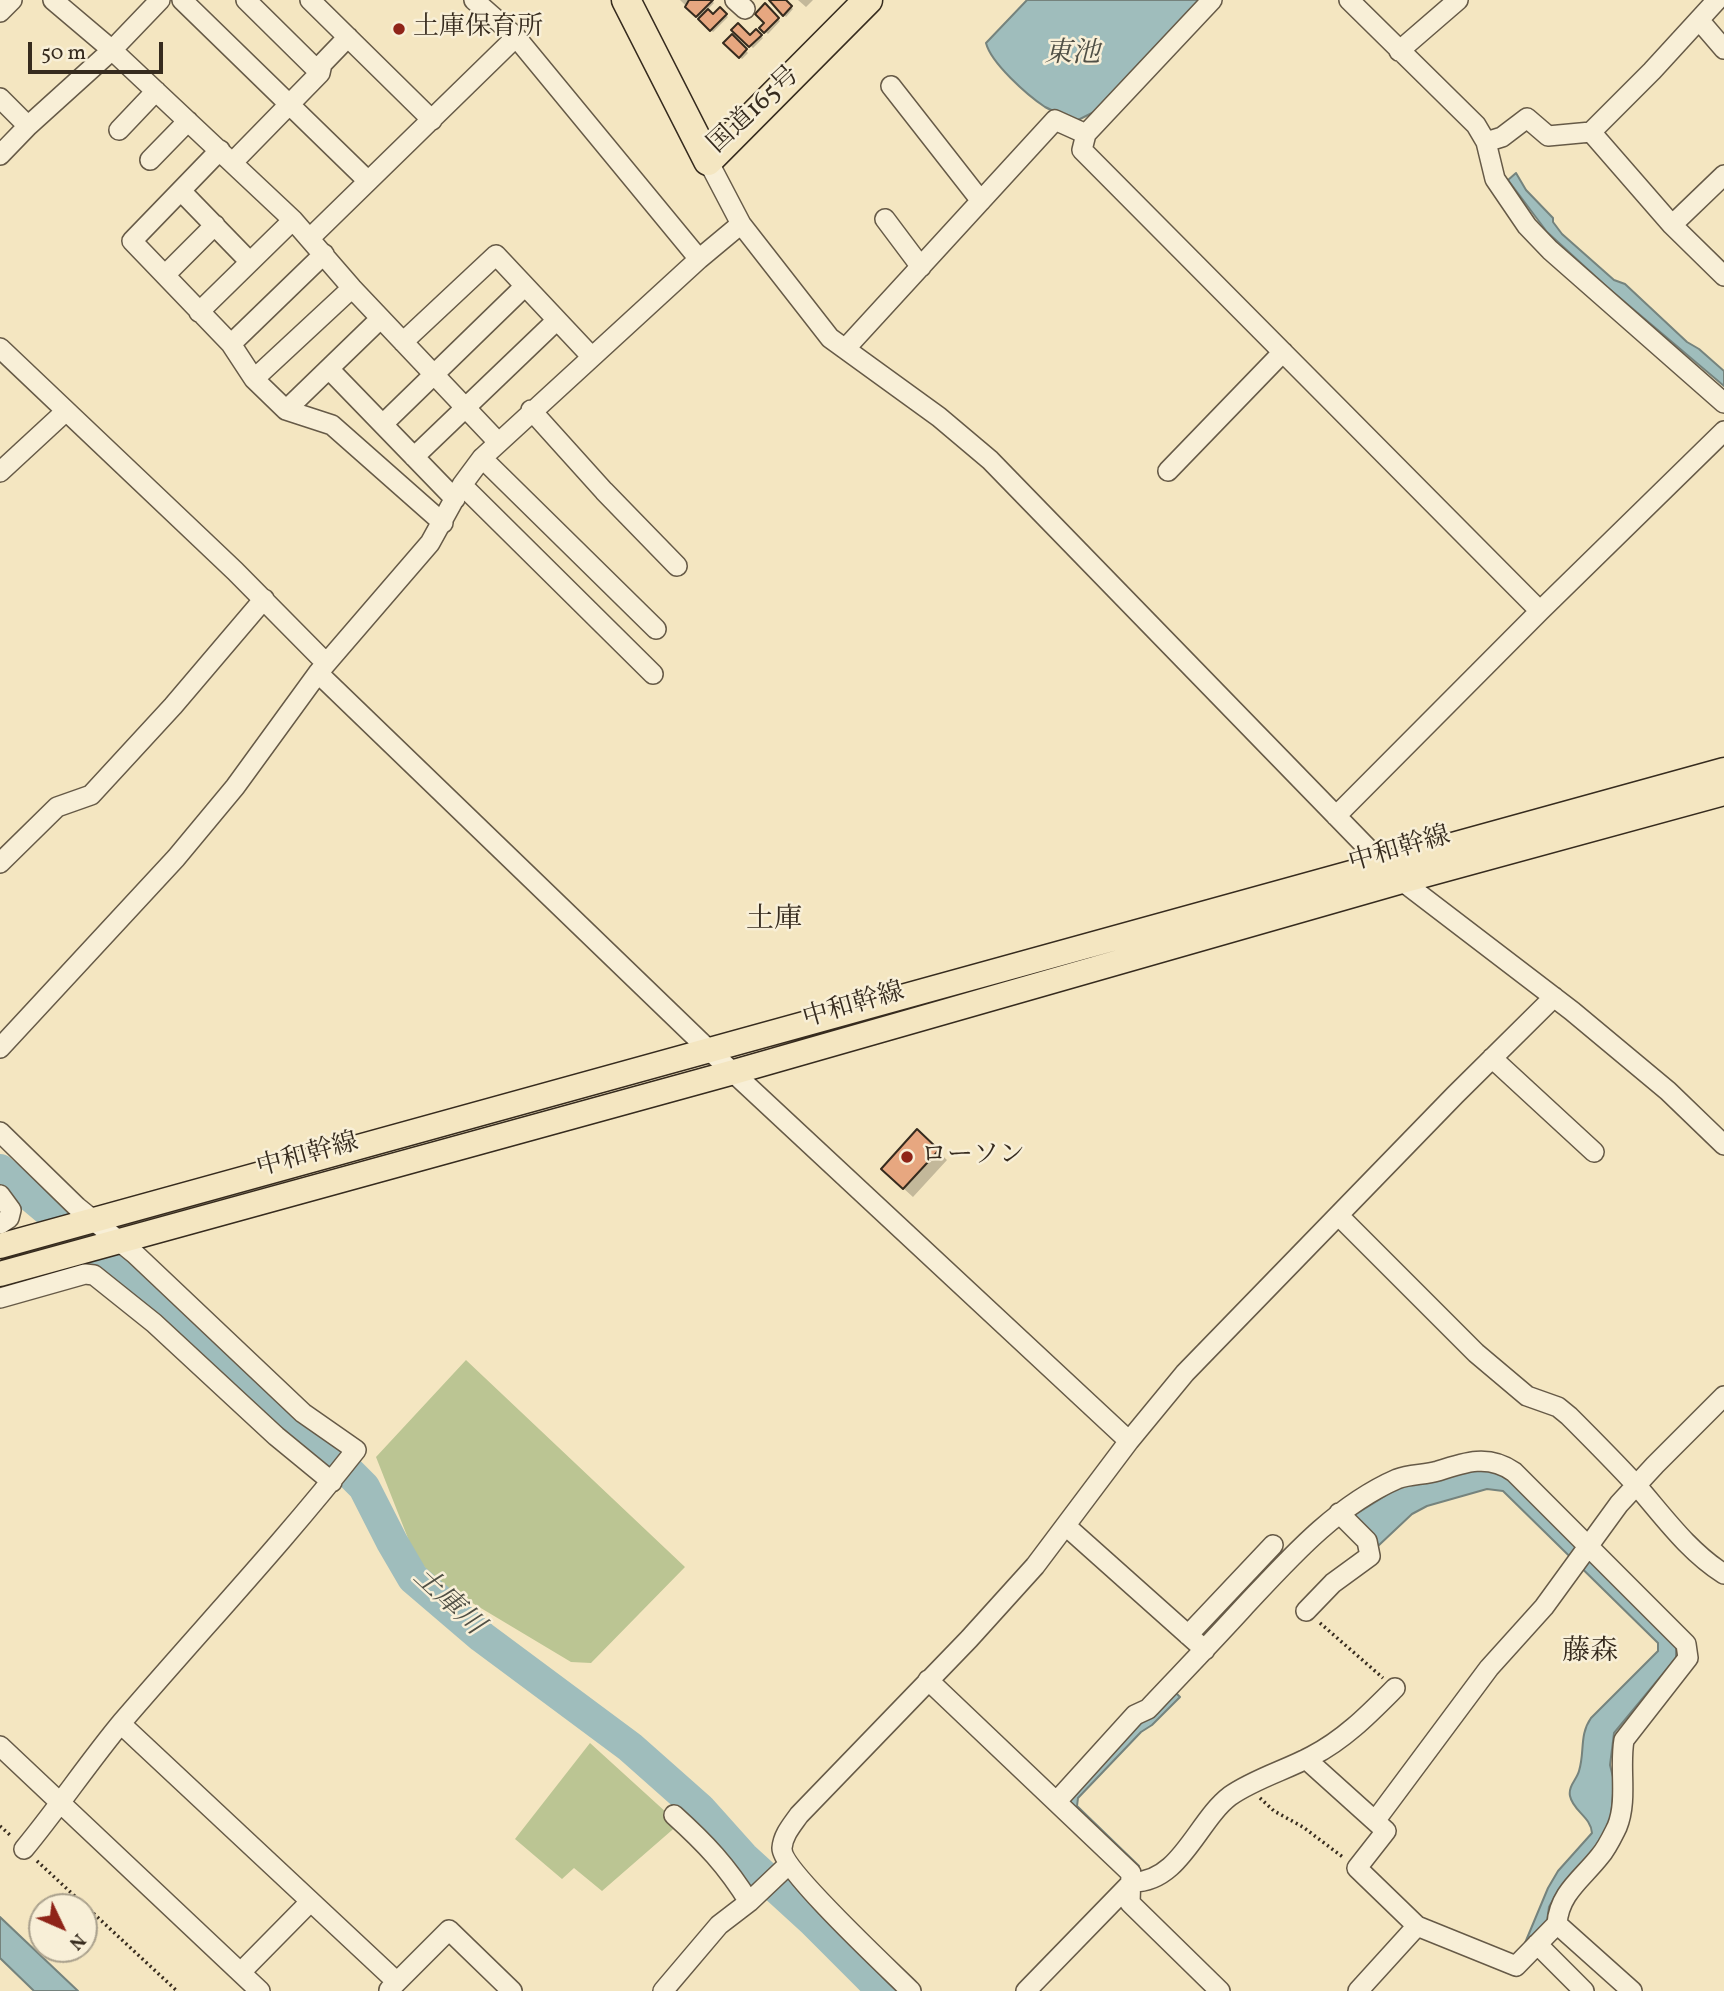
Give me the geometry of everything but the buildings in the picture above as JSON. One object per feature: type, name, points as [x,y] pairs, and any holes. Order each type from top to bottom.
[{"type":"highway","name":"国道165号","points":[[626,0],[708,161],[868,0]]},
{"type":"main road","name":"中和幹線","points":[[0,1247],[1724,770]]},
{"type":"main road","name":"中和幹線","points":[[0,1274],[734,1072],[1402,881],[1724,793]]},
{"type":"street","points":[[0,12],[12,0]]},
{"type":"street","points":[[53,0],[112,50],[293,220],[352,288],[498,442]]},
{"type":"street","points":[[0,155],[28,125],[112,50],[160,0]]},
{"type":"street","points":[[182,0],[368,181]]},
{"type":"street","points":[[247,0],[320,73]]},
{"type":"street","points":[[310,0],[432,120]]},
{"type":"street","points":[[474,0],[516,37],[699,259]]},
{"type":"street","points":[[1212,0],[1086,134],[1082,150],[1540,611]]},
{"type":"street","points":[[1349,0],[1476,125],[1486,142],[1495,179],[1539,239],[1724,403]]},
{"type":"street","points":[[1399,51],[1458,0]]},
{"type":"street","points":[[1486,142],[1502,137],[1527,118],[1548,136],[1591,132],[1717,0]]},
{"type":"street","points":[[1699,20],[1724,49]]},
{"type":"street","points":[[348,37],[322,64],[320,73],[288,104],[181,191],[132,241],[232,344],[254,379],[286,410],[332,425],[443,523]]},
{"type":"street","points":[[310,238],[516,37]]},
{"type":"street","points":[[891,86],[981,201]]},
{"type":"street","points":[[119,130],[156,91]]},
{"type":"street","points":[[0,98],[28,125]]},
{"type":"street","points":[[845,349],[1055,120],[1086,134]]},
{"type":"street","points":[[150,160],[188,121]]},
{"type":"street","points":[[1591,132],[1672,225],[1724,276]]},
{"type":"street","points":[[708,161],[741,224],[830,338],[939,417],[990,460],[1382,863],[1554,997],[1685,1105],[1724,1145]]},
{"type":"street","points":[[1672,225],[1724,175]]},
{"type":"street","points":[[181,191],[250,262]]},
{"type":"street","points":[[885,219],[920,267]]},
{"type":"street","points":[[199,312],[293,220]]},
{"type":"street","points":[[0,1048],[176,858],[235,787],[322,668],[430,543],[458,492],[482,458],[531,410],[741,224]]},
{"type":"street","points":[[165,275],[215,225]]},
{"type":"street","points":[[232,344],[324,254]]},
{"type":"street","points":[[403,342],[496,255],[591,356]]},
{"type":"street","points":[[383,424],[525,286]]},
{"type":"street","points":[[254,379],[352,288]]},
{"type":"street","points":[[286,410],[380,318]]},
{"type":"street","points":[[414,457],[557,320]]},
{"type":"street","points":[[0,348],[264,599],[322,668],[709,1050],[1129,1441]]},
{"type":"street","points":[[1168,471],[1283,352]]},
{"type":"street","points":[[328,369],[414,457],[458,492],[653,674]]},
{"type":"street","points":[[531,410],[677,566]]},
{"type":"street","points":[[0,472],[66,411]]},
{"type":"street","points":[[1336,816],[1724,431]]},
{"type":"street","points":[[482,458],[656,629]]},
{"type":"street","points":[[0,863],[57,807],[91,795],[173,706],[264,599]]},
{"type":"street","points":[[911,1991],[818,1898],[789,1865],[782,1848],[787,1831],[1003,1602],[1066,1526],[1129,1441],[1193,1365],[1554,997]]},
{"type":"street","points":[[1492,1058],[1594,1152]]},
{"type":"street","points":[[0,1132],[87,1222],[303,1413],[356,1450],[265,1562],[121,1724],[24,1849]]},
{"type":"street","points":[[0,1195],[11,1210],[9,1218],[0,1223]]},
{"type":"street","points":[[1339,1216],[1476,1353],[1527,1396],[1558,1407],[1569,1416],[1636,1485],[1677,1534],[1724,1574]]},
{"type":"street","points":[[0,1290],[74,1253]]},
{"type":"street","points":[[0,1298],[85,1274],[94,1275],[154,1323],[267,1428],[331,1482]]},
{"type":"street","points":[[1375,1821],[1489,1668],[1544,1607],[1587,1545],[1636,1485],[1724,1396]]},
{"type":"street","points":[[1057,1801],[1135,1715],[1148,1709],[1273,1577],[1339,1513],[1397,1479],[1426,1474],[1472,1460],[1506,1466],[1686,1644],[1688,1658],[1624,1740],[1621,1756],[1622,1807],[1617,1826],[1602,1854],[1564,1897],[1558,1911],[1558,1924],[1516,1966],[1417,1926],[1357,1868],[1386,1832],[1306,1759]]},
{"type":"street","points":[[1306,1611],[1333,1583],[1370,1556],[1367,1541],[1339,1513]]},
{"type":"street","points":[[1066,1526],[1205,1650]]},
{"type":"street","points":[[1188,1635],[1273,1545]]},
{"type":"street","points":[[928,1680],[1131,1873],[1130,1903],[1220,1991]]},
{"type":"street","points":[[1026,1991],[1132,1882],[1142,1882],[1157,1876],[1170,1866],[1230,1797],[1338,1740],[1395,1688]]},
{"type":"street","points":[[121,1724],[310,1902],[393,1987],[449,1930],[512,1991]]},
{"type":"street","points":[[0,1746],[260,1991]]},
{"type":"street","points":[[674,1815],[715,1852],[749,1902]]},
{"type":"street","points":[[663,1991],[719,1925],[789,1865]]},
{"type":"street","points":[[241,1972],[310,1902]]},
{"type":"street","points":[[1558,1924],[1632,1991]]},
{"type":"street","points":[[1358,1991],[1417,1926]]},
{"type":"street","points":[[1537,1944],[1584,1991]]},
{"type":"path","points":[[1306,1611],[1395,1688]]},
{"type":"path","points":[[1247,1786],[1274,1811],[1303,1827],[1357,1868]]},
{"type":"path","points":[[0,1826],[177,1991]]},
{"type":"green space","points":[[466,1360],[685,1567],[591,1663],[571,1662],[434,1580],[413,1551],[376,1457]]},
{"type":"green space","points":[[590,1743],[679,1824],[602,1891],[574,1868],[562,1879],[515,1839]]},
{"type":"water","name":"東池","points":[[1027,0],[1201,0],[1100,109],[1076,121],[1045,107],[1029,95],[1002,69],[989,51],[986,43]]},
{"type":"water","points":[[1516,173],[1526,190],[1553,218],[1562,234],[1614,280],[1625,284],[1687,342],[1724,371],[1724,386],[1607,287],[1547,232],[1508,180]]},
{"type":"water","points":[[1465,1466],[1504,1474],[1676,1646],[1676,1658],[1614,1733],[1610,1765],[1614,1781],[1611,1818],[1595,1852],[1559,1889],[1549,1907],[1546,1928],[1529,1947],[1525,1943],[1548,1888],[1558,1871],[1592,1833],[1589,1823],[1570,1796],[1571,1786],[1579,1771],[1587,1724],[1658,1651],[1658,1643],[1503,1491],[1487,1489],[1427,1506],[1412,1514],[1378,1546],[1355,1523],[1353,1516],[1385,1496],[1400,1482]]},
{"type":"water","points":[[1174,1691],[1180,1697],[1152,1725],[1141,1732],[1078,1798],[1077,1806],[1139,1866],[1132,1865],[1066,1802],[1071,1791]]},
{"type":"water","points":[[0,1917],[28,1944],[28,1963],[48,1963],[78,1991],[34,1991],[0,1958]]},
{"type":"waterway","name":"土庫川","points":[[0,1170],[137,1285],[232,1371],[337,1460],[364,1487],[413,1578],[482,1637],[630,1747],[700,1809],[743,1857],[813,1921],[883,1991]]},
{"type":"place","name":"土庫保育所","points":[[399,29]]},
{"type":"place","name":"ローソン","points":[[907,1157]]},
{"type":"district","name":"土庫","points":[[774,922]]},
{"type":"district","name":"藤森","points":[[1590,1654]]}]
